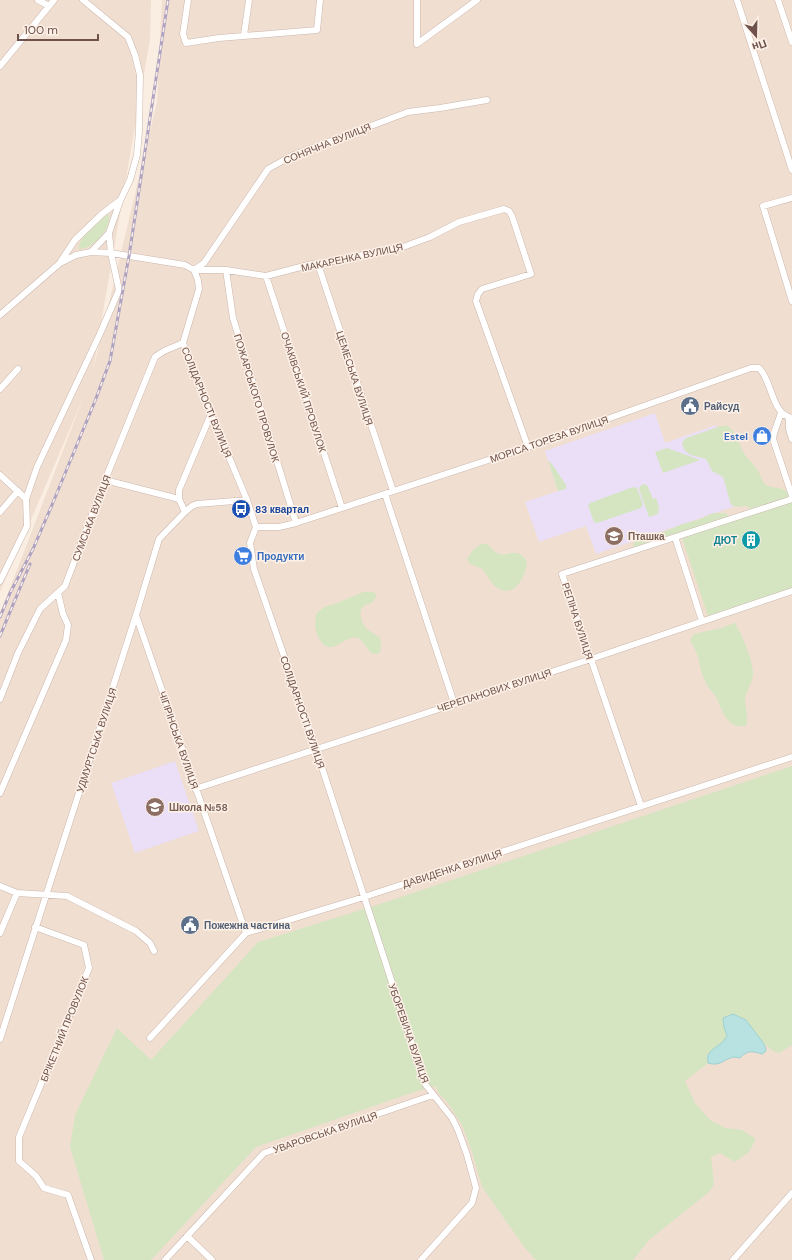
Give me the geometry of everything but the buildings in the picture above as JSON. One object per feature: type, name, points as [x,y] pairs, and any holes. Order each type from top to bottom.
[{"type":"street","points":[[38,0],[49,6]]},
{"type":"street","points":[[0,66],[54,0]]},
{"type":"street","points":[[0,581],[27,526],[26,499],[37,467],[119,290],[110,253],[109,233],[120,201],[130,180],[137,155],[140,75],[135,55],[128,37],[83,0]]},
{"type":"street","points":[[188,0],[183,34],[186,43],[244,35],[317,30],[320,0]]},
{"type":"street","points":[[244,35],[250,0]]},
{"type":"street","points":[[417,0],[417,44],[477,0]]},
{"type":"street","points":[[737,0],[792,170]]},
{"type":"street","points":[[778,0],[792,42]]},
{"type":"street","name":"СОНЯЧНА ВУЛИЦЯ","points":[[194,270],[204,263],[268,169],[291,156],[408,112],[487,100]]},
{"type":"street","points":[[792,198],[763,206],[792,301]]},
{"type":"street","points":[[60,263],[75,240],[102,214],[120,201]]},
{"type":"street","name":"МАКАРЕНКА ВУЛИЦЯ","points":[[194,270],[226,270],[266,276],[312,264],[403,247],[430,237],[460,222],[504,209],[509,211],[531,274],[482,289],[478,294],[476,301],[528,446]]},
{"type":"street","points":[[91,252],[109,233]]},
{"type":"street","points":[[0,315],[60,263],[76,255],[91,252],[110,253],[185,265],[194,270]]},
{"type":"street","name":"ЦЕМЕСЬКА ВУЛИЦЯ","points":[[318,264],[393,491]]},
{"type":"street","name":"СОЛІДАРНОСТІ ВУЛИЦЯ","points":[[194,270],[198,280],[199,289],[183,343],[247,500],[256,528],[250,543],[254,569],[316,749],[364,897]]},
{"type":"street","name":"ПОЖАРСЬКОГО ПРОВУЛОК","points":[[226,270],[233,318],[296,523]]},
{"type":"street","name":"ОЧАКIВСЬКИЙ ПРОВУЛОК","points":[[266,276],[342,508]]},
{"type":"street","name":"СУМСЬКА ВУЛИЦЯ","points":[[0,699],[18,653],[40,609],[65,586],[105,480],[155,357],[164,351],[183,343]]},
{"type":"street","name":"МОРІСА ТОРЕЗА ВУЛИЦЯ","points":[[256,528],[279,527],[296,523],[528,446],[751,368],[759,368],[764,374],[781,413]]},
{"type":"street","points":[[0,389],[18,369]]},
{"type":"street","points":[[792,439],[789,429],[791,418],[781,413],[773,439],[792,497]]},
{"type":"street","points":[[185,512],[179,499],[179,490],[211,414]]},
{"type":"street","points":[[785,473],[792,470]]},
{"type":"street","points":[[0,476],[26,499]]},
{"type":"street","points":[[105,480],[179,499]]},
{"type":"street","points":[[0,512],[18,491]]},
{"type":"street","points":[[385,494],[454,704]]},
{"type":"street","name":"РЕПIНА ВУЛИЦЯ","points":[[641,806],[562,574],[792,497]]},
{"type":"street","name":"УДМУРТСЬКА ВУЛИЦЯ","points":[[0,1039],[159,539],[192,506],[197,504],[247,500]]},
{"type":"street","points":[[675,537],[702,621]]},
{"type":"street","name":"ЧЕРЕПАНОВИХ ВУЛИЦЯ","points":[[195,789],[591,659],[792,591]]},
{"type":"street","points":[[0,793],[66,640],[68,625],[63,614],[58,593]]},
{"type":"street","name":"ЧIГIРIНСЬКА ВУЛИЦЯ","points":[[136,615],[246,933]]},
{"type":"street","name":"ДАВИДЕНКА ВУЛИЦЯ","points":[[246,933],[364,897],[792,757]]},
{"type":"street","points":[[0,886],[17,893],[67,896],[136,931],[150,943],[154,951]]},
{"type":"street","points":[[0,933],[17,893]]},
{"type":"street","name":"УБОРЕВИЧА ВУЛИЦЯ","points":[[364,897],[425,1084],[452,1118],[458,1130],[476,1188],[472,1203],[421,1260]]},
{"type":"street","name":"БРIКЕТНИЙ ПРОВУЛОК","points":[[36,927],[84,945],[89,968],[19,1137],[19,1161],[36,1176],[44,1188],[68,1195],[91,1260]]},
{"type":"street","points":[[150,1038],[246,933]]},
{"type":"street","name":"УВАРОВСЬКА ВУЛИЦЯ","points":[[165,1260],[264,1153],[433,1095]]},
{"type":"street","points":[[735,1259],[792,1192]]},
{"type":"street","points":[[187,1236],[212,1260]]},
{"type":"shaded area","points":[[0,0],[151,0],[150,39],[93,370],[157,102],[162,0],[792,0],[792,1260],[0,1260],[0,614],[84,396],[0,592]]},
{"type":"shaded area","points":[[655,413],[665,443],[716,425],[744,503],[596,554],[586,526],[539,542],[525,502],[558,491],[545,451]]},
{"type":"shaded area","name":"Школа №58","points":[[175,761],[199,831],[135,853],[111,783]]},
{"type":"green space","points":[[109,215],[109,220],[107,226],[96,242],[90,246],[79,249],[81,240],[85,235],[94,225]]},
{"type":"green space","points":[[721,426],[727,426],[733,431],[745,455],[757,469],[764,483],[767,486],[782,489],[789,494],[792,499],[792,588],[708,616],[682,538],[691,535],[687,533],[679,533],[671,535],[647,550],[634,548],[633,545],[636,539],[654,533],[664,532],[713,513],[725,513],[733,519],[750,515],[750,508],[747,506],[737,507],[731,505],[723,477],[712,471],[706,459],[691,455],[683,448],[682,443],[686,438]]},
{"type":"green space","points":[[667,448],[700,460],[663,473],[655,452]]},
{"type":"green space","points":[[548,460],[566,485],[566,489],[558,491]]},
{"type":"green space","points":[[644,484],[647,485],[653,499],[656,498],[659,507],[658,514],[649,517],[639,489],[640,486]]},
{"type":"green space","points":[[633,487],[637,488],[643,504],[641,508],[597,523],[594,522],[588,506],[590,503]]},
{"type":"green space","points":[[481,544],[487,544],[502,555],[518,553],[527,561],[524,574],[518,585],[508,591],[502,590],[492,583],[482,569],[468,561],[467,559],[473,550]]},
{"type":"green space","points":[[363,592],[373,592],[376,594],[374,601],[362,608],[361,614],[365,627],[380,638],[380,652],[373,654],[358,638],[348,639],[334,647],[325,645],[318,637],[315,624],[316,614],[324,607]]},
{"type":"green space","points":[[734,623],[738,628],[747,649],[753,670],[753,675],[745,699],[747,715],[746,726],[734,725],[724,714],[716,697],[706,683],[697,655],[690,640],[694,634],[721,628]]},
{"type":"green space","points":[[792,766],[792,1045],[779,1053],[773,1051],[764,1044],[746,1020],[724,1027],[727,1036],[709,1054],[708,1063],[685,1081],[695,1103],[710,1120],[725,1128],[742,1130],[756,1139],[749,1152],[735,1162],[720,1153],[711,1157],[714,1185],[709,1192],[649,1240],[633,1260],[536,1260],[525,1248],[482,1187],[463,1127],[448,1103],[439,1094],[436,1086],[417,1091],[256,1147],[151,1260],[104,1260],[70,1147],[75,1115],[117,1028],[151,1060],[258,942],[380,904]]},
{"type":"water","points":[[733,1014],[746,1020],[764,1044],[766,1049],[765,1052],[762,1054],[750,1052],[740,1058],[730,1058],[716,1064],[708,1063],[709,1054],[727,1036],[723,1018]]},
{"type":"railway","points":[[0,617],[10,593],[33,549],[52,505],[110,361],[129,256],[168,0]]},
{"type":"railway","points":[[0,636],[30,564]]},
{"type":"place","name":"Райсуд","points":[[690,406]]},
{"type":"place","name":"Estel","points":[[762,436]]},
{"type":"place","name":"83 квартал","points":[[241,509]]},
{"type":"place","name":"Пташка","points":[[614,536]]},
{"type":"place","name":"ДЮТ","points":[[751,540]]},
{"type":"place","name":"Продукти","points":[[243,556]]},
{"type":"place","name":"Школа №58","points":[[155,807]]},
{"type":"place","name":"Пожежна частина","points":[[190,925]]}]
